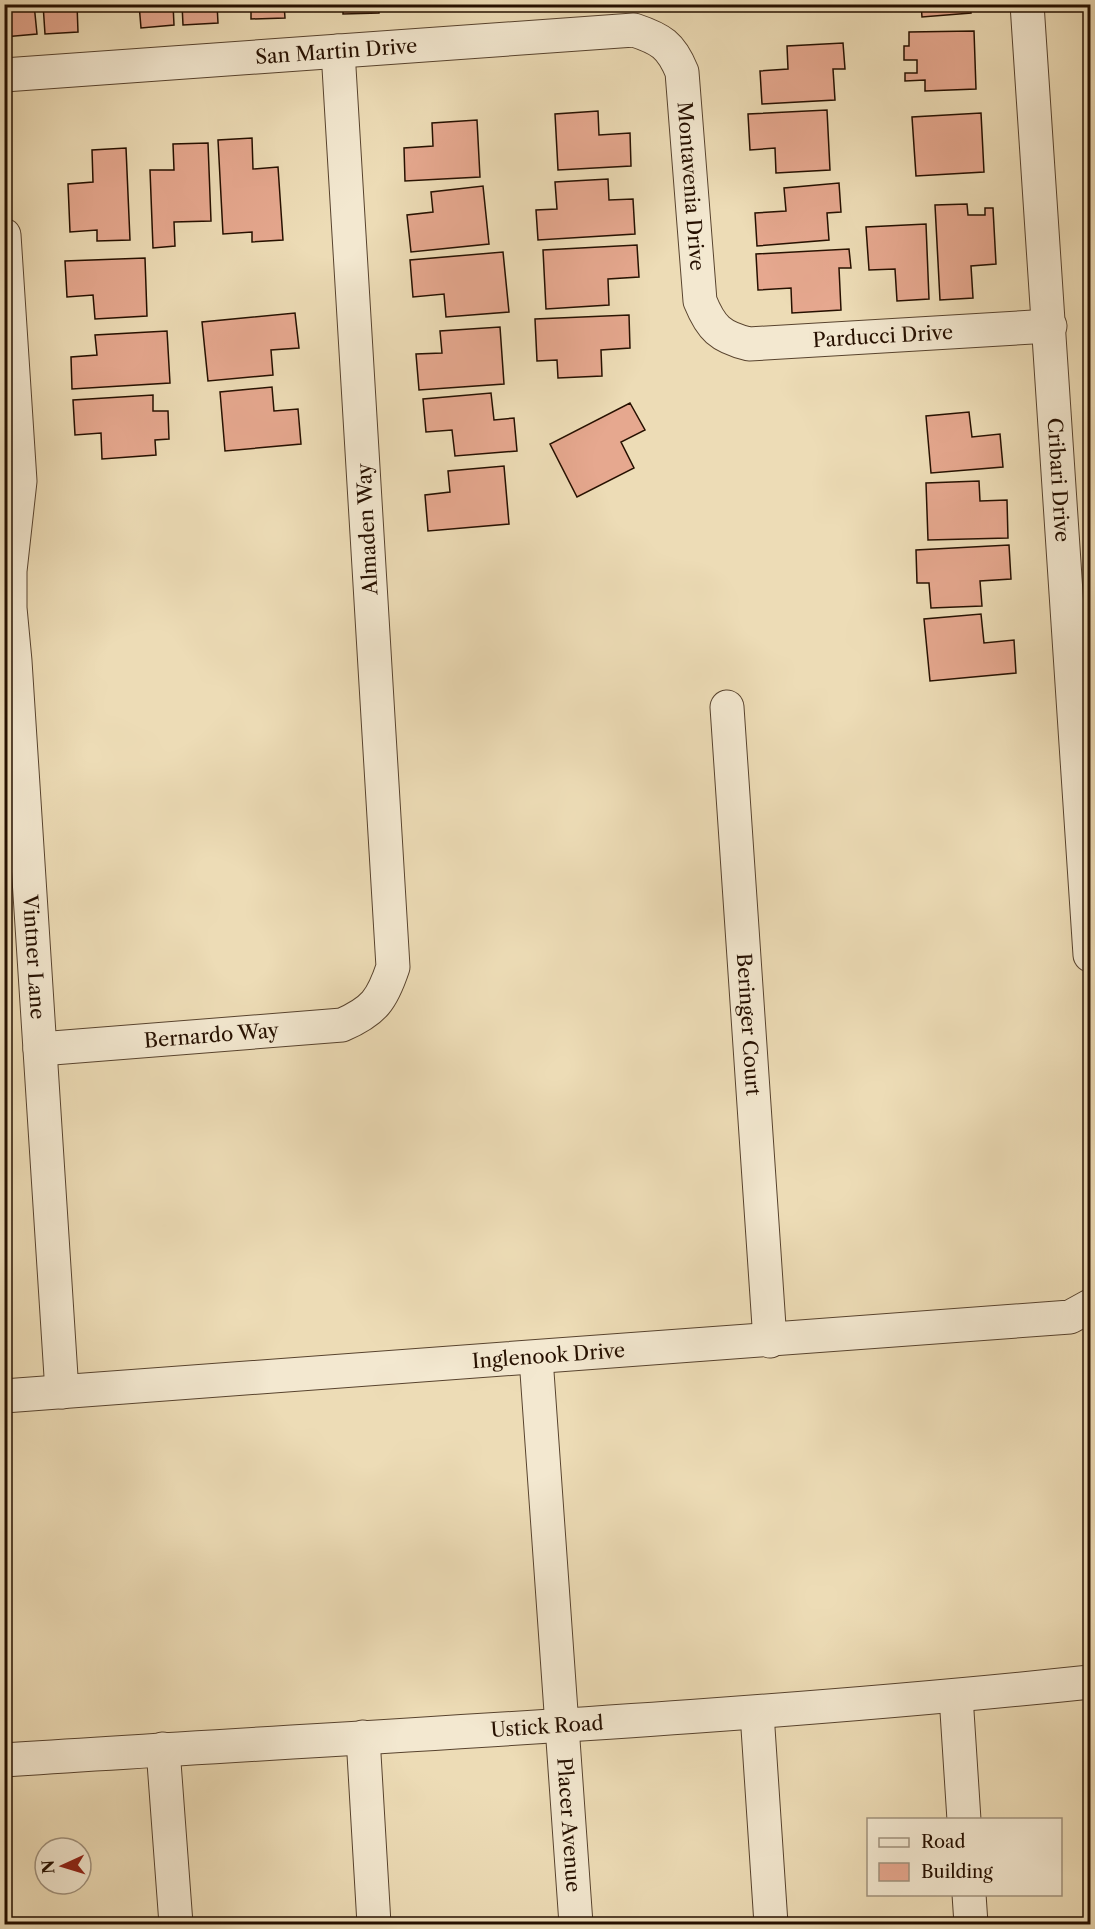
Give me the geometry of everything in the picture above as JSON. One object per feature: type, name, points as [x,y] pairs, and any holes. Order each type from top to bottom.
[{"type":"street","name":"Cribari Drive","points":[[1027,4],[1090,955]]},
{"type":"street","name":"San Martin Drive","points":[[4,75],[634,30],[655,37],[664,43]]},
{"type":"street","name":"Montavenia Drive","points":[[664,43],[675,55],[682,72],[700,301],[708,321],[718,331]]},
{"type":"street","name":"Almaden Way","points":[[338,51],[393,967],[385,990],[376,1003]]},
{"type":"street","name":"Vintner Lane","points":[[4,236],[20,481],[10,570],[10,608],[62,1392]]},
{"type":"street","name":"Parducci Drive","points":[[718,331],[733,340],[749,344],[1050,326]]},
{"type":"street","name":"Beringer Court","points":[[727,707],[770,1341]]},
{"type":"street","name":"Bernardo Way","points":[[40,1049],[342,1025],[361,1016],[376,1003]]},
{"type":"street","name":"Inglenook Drive","points":[[4,1396],[1070,1317],[1090,1306]]},
{"type":"street","name":"Placer Avenue","points":[[536,1358],[576,1924]]},
{"type":"street","name":"Ustick Road","points":[[4,1760],[757,1713],[1090,1682]]},
{"type":"street","points":[[956,1696],[964,1818]]},
{"type":"street","points":[[757,1713],[771,1924]]},
{"type":"street","points":[[363,1737],[374,1924]]},
{"type":"street","points":[[163,1749],[176,1924]]},
{"type":"street","points":[[969,1896],[971,1924]]},
{"type":"building","points":[[4,4],[34,4],[37,34],[4,37]]},
{"type":"building","points":[[43,4],[77,4],[78,32],[45,34]]},
{"type":"building","points":[[139,4],[173,4],[174,25],[141,28]]},
{"type":"building","points":[[182,4],[217,4],[218,23],[183,25]]},
{"type":"building","points":[[251,4],[284,4],[285,18],[251,19]]},
{"type":"building","points":[[343,4],[379,4],[379,13],[343,14]]},
{"type":"building","points":[[415,4],[448,4],[449,7],[415,9]]},
{"type":"building","points":[[921,4],[970,4],[971,13],[922,17]]},
{"type":"building","points":[[974,31],[976,89],[925,91],[925,80],[905,81],[905,73],[917,73],[917,60],[904,60],[904,46],[909,46],[909,32]]},
{"type":"building","points":[[843,43],[845,69],[833,69],[835,100],[762,104],[760,71],[788,69],[787,46]]},
{"type":"building","points":[[827,110],[830,170],[776,173],[775,148],[750,150],[748,114]]},
{"type":"building","points":[[598,111],[599,135],[630,133],[631,166],[558,170],[555,114]]},
{"type":"building","points":[[981,113],[984,172],[916,176],[912,117]]},
{"type":"building","points":[[477,120],[480,177],[405,181],[404,148],[433,146],[432,123]]},
{"type":"building","points":[[252,138],[253,169],[278,167],[283,240],[252,242],[252,232],[223,234],[218,140]]},
{"type":"building","points":[[208,143],[211,221],[174,222],[175,246],[153,248],[150,170],[174,170],[173,144]]},
{"type":"building","points":[[126,148],[130,240],[97,241],[97,230],[70,232],[68,184],[93,182],[92,150]]},
{"type":"building","points":[[608,179],[609,200],[633,199],[635,234],[538,240],[536,210],[557,209],[555,182]]},
{"type":"building","points":[[839,183],[841,212],[827,213],[829,240],[757,246],[755,213],[786,211],[784,188]]},
{"type":"building","points":[[483,186],[489,244],[411,252],[407,215],[433,212],[431,192]]},
{"type":"building","points":[[967,204],[968,215],[985,215],[985,208],[993,208],[996,264],[971,266],[973,298],[940,300],[935,205]]},
{"type":"building","points":[[926,224],[929,299],[897,301],[895,269],[869,270],[866,227]]},
{"type":"building","points":[[637,245],[639,277],[608,279],[609,305],[546,309],[543,250]]},
{"type":"building","points":[[849,249],[851,268],[839,268],[841,310],[792,313],[791,288],[758,290],[756,254]]},
{"type":"building","points":[[503,252],[509,312],[446,317],[444,294],[413,297],[410,260]]},
{"type":"building","points":[[145,258],[147,316],[95,319],[93,295],[67,297],[65,261]]},
{"type":"building","points":[[295,313],[299,348],[271,350],[273,375],[208,381],[202,322]]},
{"type":"building","points":[[629,315],[630,348],[601,350],[602,376],[558,378],[557,360],[537,361],[535,319]]},
{"type":"building","points":[[500,327],[504,384],[419,390],[416,354],[442,353],[440,331]]},
{"type":"building","points":[[167,331],[170,383],[72,389],[71,357],[97,355],[95,335]]},
{"type":"building","points":[[272,387],[274,411],[298,409],[301,444],[225,451],[220,392]]},
{"type":"building","points":[[491,393],[494,420],[514,418],[517,451],[455,456],[452,430],[426,432],[423,399]]},
{"type":"building","points":[[153,395],[153,411],[168,411],[169,439],[155,440],[156,455],[102,459],[101,433],[75,435],[73,400]]},
{"type":"building","points":[[630,403],[645,430],[621,442],[634,468],[577,497],[550,444]]},
{"type":"building","points":[[969,412],[972,437],[1000,434],[1003,467],[931,473],[926,416]]},
{"type":"building","points":[[504,466],[509,524],[428,531],[425,495],[450,492],[448,471]]},
{"type":"building","points":[[979,481],[980,501],[1007,500],[1008,538],[928,540],[926,483]]},
{"type":"building","points":[[1009,545],[1011,579],[980,581],[982,606],[931,608],[929,583],[917,583],[916,550]]},
{"type":"building","points":[[981,614],[984,643],[1014,640],[1016,673],[930,681],[924,619]]}]
